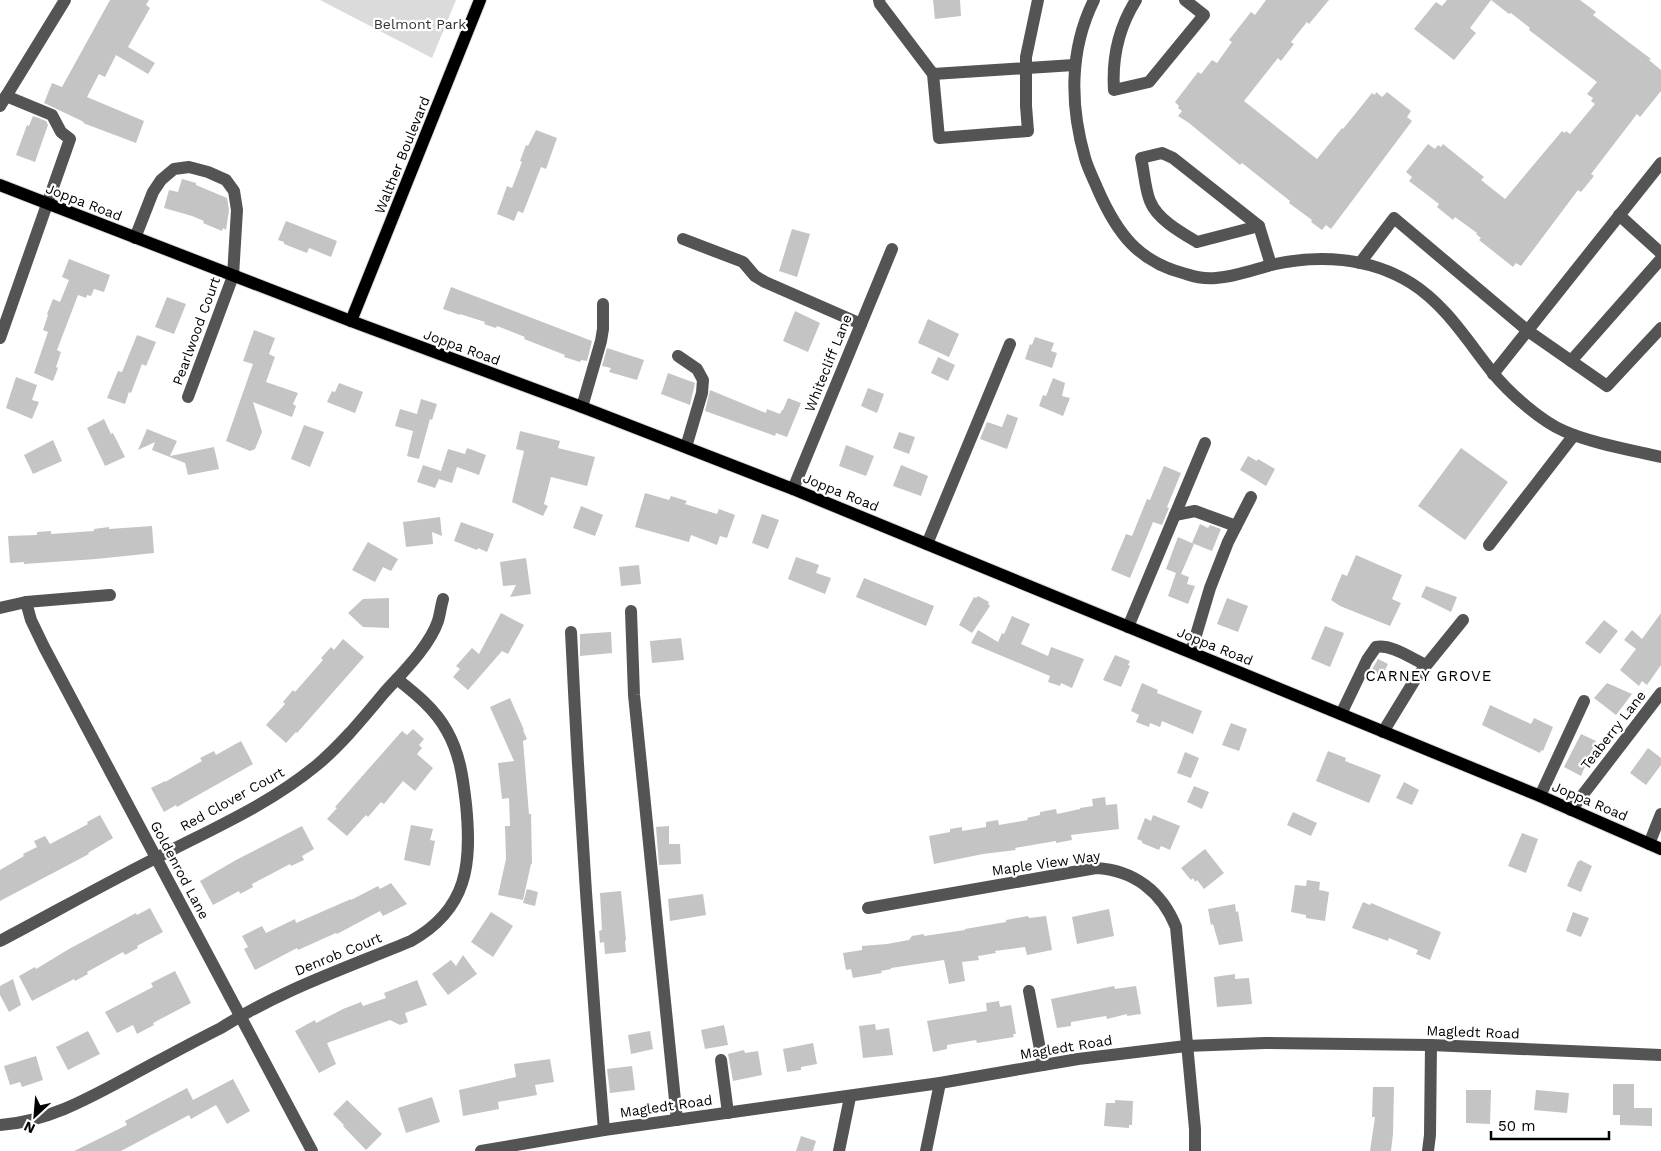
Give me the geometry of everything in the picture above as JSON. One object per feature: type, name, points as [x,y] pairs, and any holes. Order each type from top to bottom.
[{"type":"main road","name":"Walther Boulevard","points":[[351,321],[480,0]]},
{"type":"main road","name":"Joppa Road","points":[[0,185],[233,276],[582,407],[793,489],[1540,796],[1655,846]]},
{"type":"street","points":[[0,338],[70,139],[61,132],[52,115],[3,101],[65,0]]},
{"type":"street","points":[[879,0],[880,4],[933,74],[939,138],[1028,131],[1026,57],[1038,0]]},
{"type":"street","points":[[1094,0],[1080,38],[1074,65],[1074,102],[1078,135],[1086,163],[1107,210],[1133,248],[1155,263],[1177,272],[1197,277],[1215,278],[1236,275],[1298,259],[1332,258],[1384,270],[1410,283],[1431,299],[1450,319],[1493,374],[1543,420],[1574,436],[1661,457]]},
{"type":"street","points":[[1136,0],[1122,29],[1117,48],[1113,76],[1114,90],[1149,82],[1204,15],[1185,0]]},
{"type":"street","points":[[933,74],[1074,65]]},
{"type":"street","points":[[1259,226],[1197,242],[1180,232],[1161,216],[1150,201],[1141,158],[1162,153],[1173,158],[1259,226],[1271,266]]},
{"type":"street","points":[[1493,374],[1661,163]]},
{"type":"street","name":"Pearlwood Court","points":[[135,238],[153,192],[161,180],[174,169],[189,167],[208,172],[226,180],[234,191],[237,210],[233,276],[188,396]]},
{"type":"street","points":[[1619,216],[1661,253]]},
{"type":"street","points":[[1360,263],[1394,218],[1528,330],[1607,386],[1661,328]]},
{"type":"street","points":[[683,239],[742,262],[755,276],[765,282],[861,324]]},
{"type":"street","name":"Whitecliff Lane","points":[[793,489],[892,249]]},
{"type":"street","points":[[1571,361],[1661,259]]},
{"type":"street","points":[[582,407],[601,340],[603,304]]},
{"type":"street","points":[[927,544],[1010,344]]},
{"type":"street","points":[[678,356],[697,369],[703,380],[702,393],[686,447]]},
{"type":"street","points":[[1489,544],[1574,436]]},
{"type":"street","points":[[1128,627],[1204,443]]},
{"type":"street","points":[[1191,652],[1210,588],[1228,542],[1251,497]]},
{"type":"street","points":[[1175,515],[1195,510],[1236,526]]},
{"type":"street","points":[[0,608],[26,602],[110,595]]},
{"type":"street","name":"Red Clover Court","points":[[0,942],[157,857],[252,809],[295,782],[330,753],[397,679],[430,637],[438,622],[443,599]]},
{"type":"street","name":"Goldenrod Lane","points":[[26,602],[31,620],[44,647],[312,1151]]},
{"type":"street","points":[[631,612],[634,695],[677,1120]]},
{"type":"street","points":[[1383,732],[1416,678],[1463,620]]},
{"type":"street","points":[[571,632],[582,847],[604,1130]]},
{"type":"street","points":[[1342,714],[1367,660],[1376,647],[1381,646],[1391,649],[1426,666]]},
{"type":"street","name":"Denrob Court","points":[[0,1126],[36,1119],[91,1097],[302,984],[411,941],[425,933],[438,922],[450,908],[463,880],[469,847],[463,772],[453,743],[437,716],[421,698],[397,679]]},
{"type":"street","name":"Teaberry Lane","points":[[1571,810],[1661,692]]},
{"type":"street","points":[[1540,796],[1584,701]]},
{"type":"street","points":[[1655,846],[1661,814]]},
{"type":"street","name":"Maple View Way","points":[[868,908],[1096,868],[1110,869],[1140,881],[1152,890],[1171,915],[1176,927],[1195,1129],[1195,1151]]},
{"type":"street","points":[[1030,991],[1043,1065]]},
{"type":"street","name":"Magledt Road","points":[[481,1151],[604,1130],[940,1084],[1111,1054],[1186,1046],[1265,1043],[1431,1045],[1661,1055]]},
{"type":"street","points":[[1428,1151],[1430,1135],[1431,1045]]},
{"type":"street","points":[[721,1060],[728,1113]]},
{"type":"street","points":[[926,1151],[940,1084]]},
{"type":"street","points":[[839,1151],[850,1097]]},
{"type":"green space","name":"Belmont Park","points":[[320,0],[456,0],[432,58]]},
{"type":"building","points":[[110,0],[149,0],[146,5],[150,8],[128,47],[155,63],[148,74],[116,55],[105,77],[99,74],[87,97],[144,121],[136,143],[83,123],[44,103],[52,83],[62,87]]},
{"type":"building","points":[[933,0],[960,0],[961,16],[935,19]]},
{"type":"building","points":[[1266,0],[1329,0],[1309,24],[1307,22],[1291,42],[1294,44],[1281,61],[1278,58],[1244,101],[1317,159],[1372,93],[1375,95],[1376,92],[1382,97],[1387,92],[1411,111],[1407,117],[1412,121],[1331,229],[1326,225],[1322,230],[1311,222],[1312,220],[1289,203],[1290,201],[1285,197],[1242,163],[1240,165],[1178,116],[1182,111],[1175,102],[1198,72],[1201,74],[1212,60],[1217,63],[1232,42],[1229,40],[1251,12],[1255,15]]},
{"type":"building","points":[[1447,0],[1491,0],[1470,28],[1476,33],[1454,60],[1414,29],[1436,2],[1442,6]]},
{"type":"building","points":[[1491,0],[1580,0],[1596,12],[1593,15],[1651,59],[1649,60],[1661,70],[1661,91],[1640,117],[1637,114],[1591,174],[1594,176],[1581,192],[1578,190],[1521,266],[1516,263],[1513,267],[1479,240],[1481,238],[1477,233],[1455,217],[1453,220],[1437,207],[1439,204],[1409,181],[1412,177],[1406,172],[1428,144],[1435,149],[1438,145],[1441,147],[1443,144],[1484,177],[1481,180],[1505,199],[1562,131],[1570,134],[1595,104],[1591,101],[1593,98],[1587,94],[1597,82],[1529,30],[1530,28],[1511,13],[1509,14]]},
{"type":"building","points":[[33,116],[46,121],[48,125],[35,162],[16,155],[27,125],[29,126]]},
{"type":"building","points":[[536,130],[557,138],[546,169],[541,167],[523,213],[518,211],[514,221],[497,214],[507,186],[512,188],[526,145],[528,146]]},
{"type":"building","points":[[182,179],[196,183],[196,185],[227,198],[229,210],[226,230],[223,228],[222,231],[192,216],[164,208],[169,190],[178,192]]},
{"type":"building","points":[[286,221],[337,241],[331,257],[309,248],[307,253],[278,240]]},
{"type":"building","points":[[792,229],[810,234],[797,277],[779,271]]},
{"type":"building","points":[[69,259],[110,275],[104,292],[94,289],[91,296],[87,295],[86,298],[78,295],[57,350],[61,352],[53,381],[34,373],[48,332],[43,330],[47,314],[53,299],[60,302],[69,280],[62,277]]},
{"type":"building","points":[[451,287],[592,341],[587,361],[581,360],[580,362],[564,357],[565,355],[524,339],[525,337],[443,309]]},
{"type":"building","points":[[167,297],[186,304],[174,334],[155,327]]},
{"type":"building","points":[[795,311],[820,323],[808,352],[783,341]]},
{"type":"building","points":[[928,319],[959,334],[949,357],[918,343]]},
{"type":"building","points":[[254,330],[275,338],[269,354],[275,357],[266,382],[298,393],[293,404],[296,406],[292,417],[253,402],[262,432],[255,449],[250,451],[226,441],[253,364],[243,361]]},
{"type":"building","points":[[137,335],[156,342],[146,366],[142,364],[125,404],[107,398],[118,371],[122,372]]},
{"type":"building","points":[[1035,337],[1054,343],[1051,351],[1057,353],[1052,368],[1025,359],[1030,344],[1032,345]]},
{"type":"building","points":[[607,348],[644,360],[637,380],[609,372],[611,368],[602,366]]},
{"type":"building","points":[[938,357],[955,365],[948,381],[931,373]]},
{"type":"building","points":[[668,373],[695,383],[690,405],[661,394]]},
{"type":"building","points":[[16,377],[37,385],[32,400],[39,402],[32,419],[6,408]]},
{"type":"building","points":[[1053,378],[1065,383],[1062,396],[1070,398],[1063,416],[1039,406],[1043,395],[1046,396]]},
{"type":"building","points":[[339,383],[363,392],[355,413],[327,402],[332,391],[335,392]]},
{"type":"building","points":[[868,388],[884,394],[877,413],[861,406]]},
{"type":"building","points":[[710,390],[766,413],[767,409],[780,414],[788,398],[801,403],[787,437],[776,433],[775,436],[705,411]]},
{"type":"building","points":[[421,399],[437,404],[432,420],[430,419],[419,459],[407,456],[413,431],[395,426],[400,409],[417,414]]},
{"type":"building","points":[[1007,414],[1018,418],[1007,449],[980,439],[987,422],[1002,427]]},
{"type":"building","points":[[104,419],[125,457],[105,466],[87,428]]},
{"type":"building","points":[[304,425],[324,432],[310,467],[291,459]]},
{"type":"building","points":[[147,429],[177,441],[170,456],[214,447],[219,469],[188,475],[185,463],[152,450],[155,442],[138,450]]},
{"type":"building","points":[[520,431],[560,441],[558,448],[595,457],[587,486],[551,477],[544,504],[548,506],[543,516],[512,502],[524,451],[516,449]]},
{"type":"building","points":[[899,432],[915,437],[909,454],[893,448]]},
{"type":"building","points":[[53,440],[62,461],[33,474],[24,455]]},
{"type":"building","points":[[846,445],[874,456],[866,476],[839,466]]},
{"type":"building","points":[[467,448],[486,455],[479,475],[457,467],[452,483],[439,479],[435,488],[417,482],[423,465],[441,471],[448,449],[465,454]]},
{"type":"building","points":[[1461,448],[1508,482],[1465,540],[1418,506]]},
{"type":"building","points":[[1248,456],[1257,461],[1258,459],[1275,469],[1266,486],[1240,470]]},
{"type":"building","points":[[901,465],[928,476],[921,496],[893,486]]},
{"type":"building","points":[[1164,466],[1181,473],[1162,525],[1153,522],[1130,578],[1111,570],[1126,534],[1132,536],[1147,499],[1150,500]]},
{"type":"building","points":[[645,493],[669,500],[671,496],[687,501],[685,504],[717,514],[719,509],[735,515],[727,538],[720,536],[717,545],[691,535],[689,542],[635,527]]},
{"type":"building","points":[[581,506],[603,515],[595,536],[573,528]]},
{"type":"building","points":[[762,514],[779,520],[768,549],[752,543]]},
{"type":"building","points":[[440,517],[442,536],[432,532],[433,544],[406,547],[403,522]]},
{"type":"building","points":[[461,522],[494,534],[487,552],[454,541]]},
{"type":"building","points":[[1200,524],[1208,528],[1210,525],[1221,529],[1212,551],[1192,543]]},
{"type":"building","points":[[152,526],[154,553],[24,564],[24,562],[10,563],[8,536],[37,535],[37,532],[51,531],[51,534],[94,531],[94,529],[109,527],[109,529]]},
{"type":"building","points":[[1178,537],[1194,544],[1181,574],[1189,577],[1187,584],[1195,586],[1188,604],[1168,596],[1176,573],[1166,569]]},
{"type":"building","points":[[368,542],[398,559],[391,571],[383,567],[375,582],[352,570]]},
{"type":"building","points":[[1356,555],[1402,575],[1392,599],[1401,603],[1390,626],[1340,606],[1331,600],[1342,574],[1347,576]]},
{"type":"building","points":[[796,557],[819,565],[816,573],[831,578],[825,594],[788,579]]},
{"type":"building","points":[[526,558],[531,594],[510,597],[516,585],[503,586],[500,562]]},
{"type":"building","points":[[639,565],[641,584],[621,586],[619,567]]},
{"type":"building","points":[[864,578],[934,606],[926,626],[856,597]]},
{"type":"building","points":[[1426,586],[1457,597],[1451,612],[1421,597]]},
{"type":"building","points":[[978,596],[989,602],[990,606],[972,633],[959,625],[974,597]]},
{"type":"building","points":[[389,598],[389,628],[363,627],[348,613],[363,599]]},
{"type":"building","points":[[1227,598],[1248,606],[1238,632],[1217,624]]},
{"type":"building","points":[[501,613],[524,625],[508,654],[502,651],[468,690],[453,677],[460,669],[456,666],[472,648],[479,654]]},
{"type":"building","points":[[1661,613],[1661,665],[1647,685],[1642,681],[1639,686],[1620,670],[1636,649],[1624,640],[1632,630],[1642,639]]},
{"type":"building","points":[[1012,616],[1030,624],[1021,644],[1048,656],[1051,647],[1084,659],[1072,688],[1061,683],[1060,686],[1048,682],[1050,676],[971,643],[978,630],[998,642]]},
{"type":"building","points":[[1604,620],[1618,631],[1600,654],[1585,643]]},
{"type":"building","points":[[1325,626],[1344,633],[1330,667],[1311,659]]},
{"type":"building","points":[[611,632],[612,653],[580,656],[580,634]]},
{"type":"building","points":[[681,638],[684,660],[652,663],[650,641]]},
{"type":"building","points":[[343,639],[364,657],[286,743],[266,725],[285,704],[283,702],[293,690],[295,692],[323,660],[321,658],[331,647],[334,650]]},
{"type":"building","points":[[1115,655],[1130,661],[1128,665],[1130,666],[1121,687],[1103,680]]},
{"type":"building","points":[[1378,659],[1388,664],[1382,676],[1371,671]]},
{"type":"building","points":[[1142,683],[1158,690],[1157,693],[1202,711],[1193,734],[1162,721],[1160,727],[1150,723],[1149,727],[1136,722],[1139,715],[1131,711]]},
{"type":"building","points":[[1607,683],[1632,694],[1616,715],[1594,698]]},
{"type":"building","points":[[510,698],[527,739],[523,741],[529,814],[531,814],[532,864],[523,900],[498,895],[506,859],[505,826],[510,826],[509,798],[502,799],[498,763],[514,761],[490,707]]},
{"type":"building","points":[[1490,705],[1531,724],[1534,718],[1553,727],[1543,751],[1541,750],[1540,753],[1482,725]]},
{"type":"building","points":[[1231,723],[1247,729],[1239,751],[1222,745]]},
{"type":"building","points":[[413,729],[424,739],[419,745],[422,748],[417,754],[433,768],[415,791],[403,781],[384,804],[381,802],[347,836],[327,819],[337,808],[335,807],[402,731],[407,735]]},
{"type":"building","points":[[1581,734],[1596,741],[1581,776],[1564,767]]},
{"type":"building","points":[[241,741],[253,764],[177,807],[176,805],[164,812],[151,788],[202,761],[200,758],[214,751],[216,755]]},
{"type":"building","points":[[1648,748],[1661,758],[1661,765],[1646,785],[1630,773]]},
{"type":"building","points":[[1328,751],[1346,758],[1345,761],[1381,775],[1369,803],[1316,781]]},
{"type":"building","points":[[1185,752],[1199,758],[1191,778],[1177,773]]},
{"type":"building","points":[[1404,782],[1419,790],[1412,805],[1396,798]]},
{"type":"building","points":[[1194,786],[1209,792],[1202,809],[1187,802]]},
{"type":"building","points":[[1105,797],[1106,805],[1117,804],[1119,829],[1071,835],[1072,840],[1015,848],[1016,850],[983,854],[934,864],[929,836],[950,832],[950,829],[962,827],[962,831],[986,827],[986,822],[998,820],[999,825],[1028,820],[1027,818],[1040,815],[1040,812],[1056,809],[1057,814],[1080,809],[1093,806],[1092,799]]},
{"type":"building","points":[[1293,812],[1317,823],[1311,836],[1287,825]]},
{"type":"building","points":[[100,815],[113,838],[89,854],[0,901],[0,870],[37,847],[34,841],[45,836],[50,844],[88,824],[87,822]]},
{"type":"building","points":[[1153,815],[1180,826],[1170,850],[1161,846],[1159,850],[1137,839],[1145,818],[1151,821]]},
{"type":"building","points":[[411,825],[433,829],[430,840],[435,841],[430,866],[404,860]]},
{"type":"building","points":[[302,826],[314,849],[302,856],[304,860],[291,866],[290,864],[252,884],[253,887],[240,894],[239,891],[213,905],[200,881]]},
{"type":"building","points":[[669,826],[669,844],[680,844],[681,864],[659,865],[656,827]]},
{"type":"building","points":[[1522,833],[1538,839],[1526,873],[1508,866]]},
{"type":"building","points":[[1205,849],[1224,873],[1204,889],[1197,880],[1195,882],[1193,878],[1191,880],[1181,868]]},
{"type":"building","points":[[1580,860],[1592,866],[1581,892],[1567,886]]},
{"type":"building","points":[[1307,880],[1320,882],[1319,890],[1329,892],[1325,921],[1306,918],[1306,915],[1291,912],[1295,885],[1306,886]]},
{"type":"building","points":[[391,883],[407,904],[383,916],[380,911],[337,934],[298,950],[297,948],[255,970],[244,949],[248,947],[242,936],[262,926],[266,933],[295,919],[296,923],[351,900],[378,886],[380,889]]},
{"type":"building","points":[[527,889],[538,892],[535,906],[523,903]]},
{"type":"building","points":[[621,891],[626,952],[605,954],[604,942],[600,943],[599,931],[602,930],[600,893]]},
{"type":"building","points":[[703,894],[706,915],[670,921],[668,899]]},
{"type":"building","points":[[1363,902],[1370,905],[1371,903],[1441,932],[1430,960],[1416,954],[1418,950],[1389,938],[1388,941],[1352,928]]},
{"type":"building","points":[[1235,904],[1243,941],[1219,945],[1213,924],[1211,925],[1208,909]]},
{"type":"building","points":[[150,908],[163,932],[125,955],[123,952],[75,981],[74,979],[32,1001],[19,976],[35,967],[36,969],[136,913],[137,915]]},
{"type":"building","points":[[1109,909],[1114,936],[1077,944],[1072,917]]},
{"type":"building","points":[[491,912],[513,926],[493,957],[471,942]]},
{"type":"building","points":[[1573,912],[1589,918],[1581,937],[1566,931]]},
{"type":"building","points":[[1028,916],[1029,918],[1046,916],[1052,950],[1027,955],[1025,947],[995,951],[996,953],[978,956],[979,960],[962,962],[965,981],[949,984],[944,960],[891,968],[881,971],[882,973],[853,978],[851,969],[846,970],[843,953],[862,950],[862,946],[909,940],[912,936],[924,934],[924,936],[965,930]]},
{"type":"building","points":[[463,955],[477,974],[448,995],[432,974],[451,960],[456,966]]},
{"type":"building","points":[[175,971],[191,1003],[153,1023],[154,1025],[137,1034],[133,1025],[117,1033],[105,1012],[153,987],[151,983]]},
{"type":"building","points":[[1235,974],[1235,979],[1249,978],[1252,1004],[1217,1007],[1214,977]]},
{"type":"building","points":[[13,979],[21,1005],[9,1012],[0,995],[0,986]]},
{"type":"building","points":[[417,980],[427,1005],[405,1013],[408,1022],[400,1025],[390,1020],[327,1043],[336,1064],[319,1073],[295,1031],[315,1020],[316,1023],[361,1002],[363,1006],[386,998],[384,993]]},
{"type":"building","points":[[1114,986],[1115,989],[1136,986],[1141,1014],[1127,1016],[1127,1014],[1107,1019],[1106,1016],[1071,1022],[1071,1026],[1057,1028],[1051,999]]},
{"type":"building","points":[[999,1001],[1000,1007],[1011,1005],[1016,1034],[1013,1034],[1014,1037],[977,1043],[976,1040],[947,1045],[947,1049],[933,1052],[927,1021],[987,1011],[986,1003]]},
{"type":"building","points":[[875,1024],[876,1030],[889,1028],[893,1055],[863,1058],[859,1026]]},
{"type":"building","points":[[724,1025],[728,1045],[705,1049],[701,1030]]},
{"type":"building","points":[[88,1031],[100,1054],[68,1070],[56,1047]]},
{"type":"building","points":[[650,1031],[653,1049],[631,1054],[628,1035]]},
{"type":"building","points":[[813,1043],[817,1064],[801,1067],[801,1070],[787,1072],[783,1049]]},
{"type":"building","points":[[744,1050],[745,1053],[758,1051],[762,1075],[733,1081],[728,1054]]},
{"type":"building","points":[[36,1056],[43,1080],[22,1087],[20,1082],[10,1085],[4,1066]]},
{"type":"building","points":[[550,1059],[554,1082],[535,1085],[537,1095],[498,1102],[499,1109],[463,1116],[459,1090],[516,1077],[514,1064]]},
{"type":"building","points":[[632,1066],[635,1090],[610,1093],[607,1069]]},
{"type":"building","points":[[233,1079],[250,1111],[227,1124],[216,1105],[191,1119],[189,1115],[121,1151],[74,1151],[127,1125],[125,1121],[187,1088],[193,1100]]},
{"type":"building","points":[[1613,1084],[1634,1084],[1634,1108],[1652,1108],[1652,1126],[1620,1125],[1620,1115],[1613,1115]]},
{"type":"building","points":[[1373,1087],[1394,1087],[1391,1151],[1370,1151],[1375,1117],[1372,1117]]},
{"type":"building","points":[[1466,1090],[1491,1090],[1490,1124],[1466,1123]]},
{"type":"building","points":[[1536,1090],[1569,1093],[1567,1113],[1534,1110]]},
{"type":"building","points":[[432,1097],[440,1122],[406,1133],[398,1108]]},
{"type":"building","points":[[347,1100],[382,1134],[366,1150],[333,1114]]},
{"type":"building","points":[[1115,1100],[1133,1101],[1132,1125],[1129,1125],[1129,1128],[1104,1126],[1106,1103],[1115,1103]]},
{"type":"building","points":[[801,1136],[816,1141],[813,1151],[796,1151]]},
{"type":"district","name":"CARNEY GROVE","points":[[1429,676]]}]
